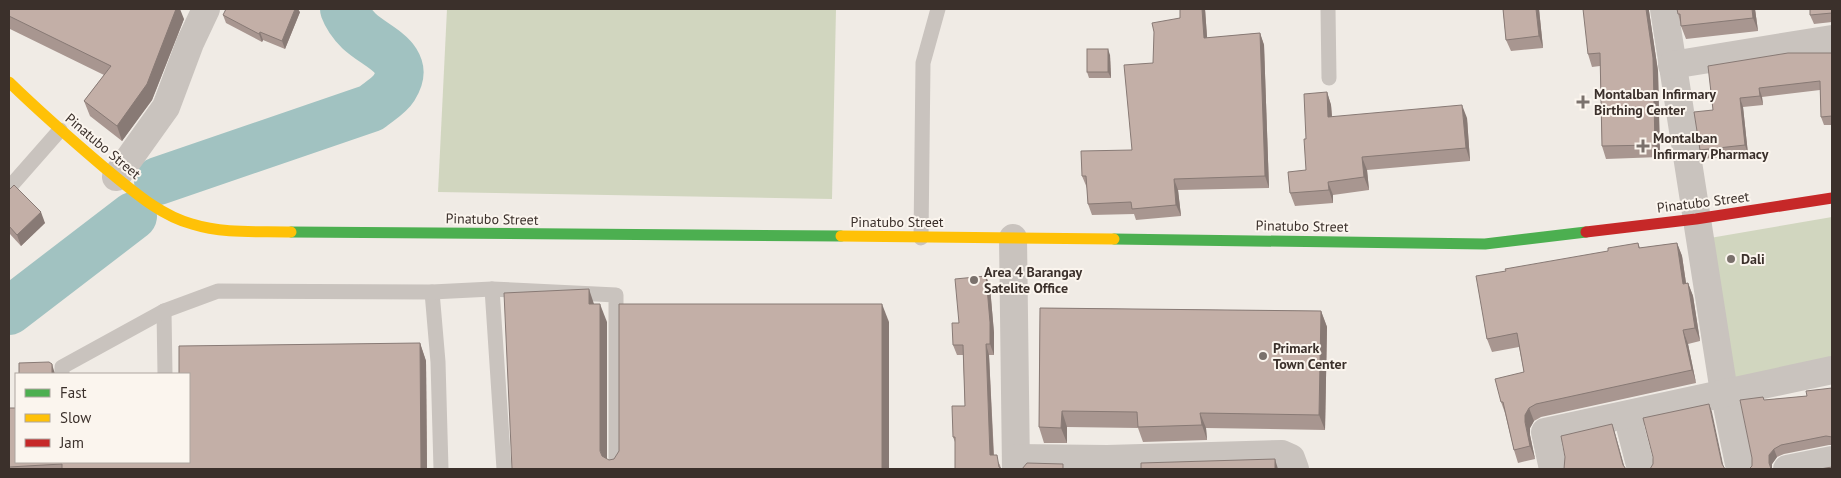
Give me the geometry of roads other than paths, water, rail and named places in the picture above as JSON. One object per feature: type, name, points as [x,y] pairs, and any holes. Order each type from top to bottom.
[{"type":"street","points":[[116,177],[166,107],[190,43],[206,9]]},
{"type":"street","points":[[1664,9],[1724,392],[1740,469]]},
{"type":"street","points":[[1672,65],[1832,39]]},
{"type":"street","name":"Pinatubo Street","points":[[9,82],[60,130],[116,177],[160,210],[179,220],[204,227],[233,231],[1485,244],[1696,219],[1832,198]]},
{"type":"street","points":[[1014,238],[1016,464],[1107,464],[1282,454],[1291,458],[1295,469]]},
{"type":"street","points":[[1553,469],[1545,432],[1832,370]]},
{"type":"street","points":[[1627,414],[1641,469]]},
{"type":"street","points":[[1787,469],[1832,460]]},
{"type":"lane","points":[[921,238],[923,63],[938,9]]},
{"type":"lane","points":[[1328,9],[1329,78]]},
{"type":"lane","points":[[9,188],[60,130]]},
{"type":"lane","points":[[492,289],[504,469]]},
{"type":"lane","points":[[62,373],[62,367],[164,311],[218,291],[432,292],[492,289],[616,295],[616,469]]},
{"type":"lane","points":[[432,292],[438,362],[441,469]]},
{"type":"lane","points":[[164,311],[165,373]]},
{"type":"waterway","points":[[158,181],[371,108],[389,94],[399,78],[399,69],[396,61],[359,31],[350,21],[344,9]]},
{"type":"waterway","points":[[9,311],[133,216]]},
{"type":"place","name":"Montalban Infirmary Birthing Center","points":[[1583,102]]},
{"type":"place","name":"Montalban Infirmary Pharmacy","points":[[1643,146]]},
{"type":"place","name":"Dali","points":[[1731,259]]},
{"type":"place","name":"Area 4 Barangay Satelite Office","points":[[974,280]]},
{"type":"place","name":"Primark Town Center","points":[[1263,356]]}]
